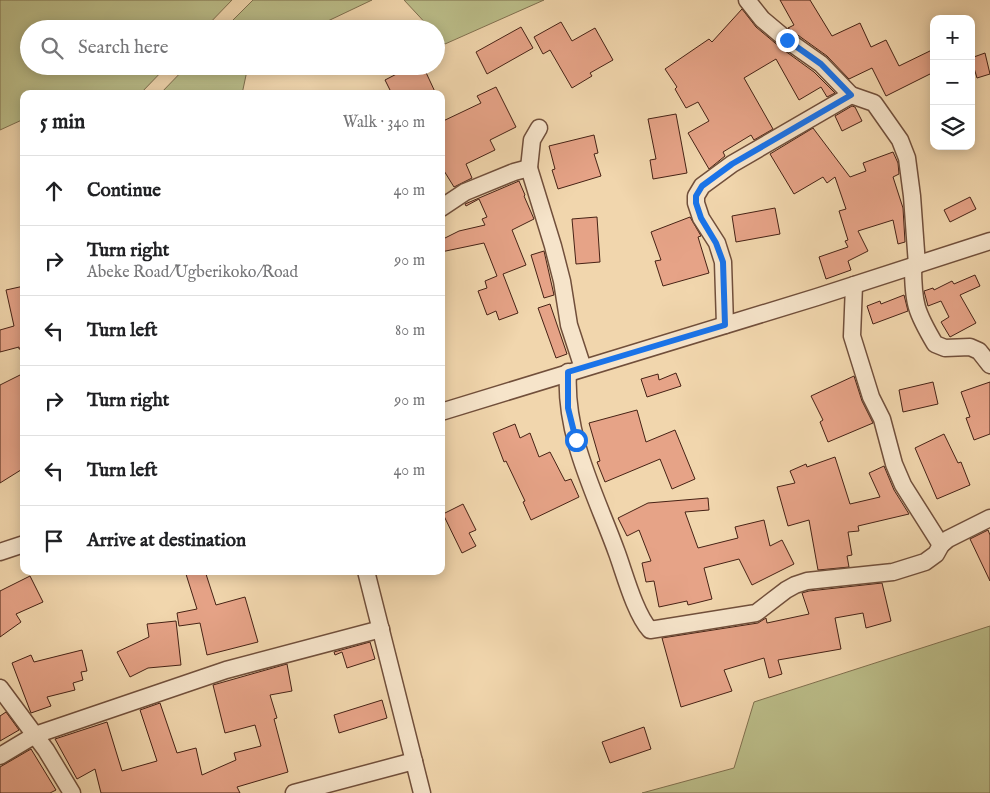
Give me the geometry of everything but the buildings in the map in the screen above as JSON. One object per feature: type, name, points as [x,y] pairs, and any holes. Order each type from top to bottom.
[{"type":"street","points":[[747,0],[762,19],[787,40],[821,64],[851,95],[874,103],[900,140],[907,158],[912,196],[915,266],[913,294],[916,308],[935,344],[944,348],[970,347],[979,351],[990,365]]},
{"type":"street","points":[[725,325],[723,262],[716,243],[701,218],[696,203],[696,196],[702,186],[732,164],[851,95]]},
{"type":"street","points":[[539,128],[532,140],[529,168],[555,255],[569,325],[576,370],[568,408],[587,474],[634,601],[650,630],[754,614],[795,584],[807,581],[893,572],[925,562],[932,559],[941,545],[948,539],[990,518]]},
{"type":"street","points":[[445,205],[465,192],[514,172],[529,168]]},
{"type":"street","points":[[445,411],[915,266],[990,241]]},
{"type":"street","points":[[854,285],[852,336],[870,397],[882,419],[894,464],[903,485],[941,545]]},
{"type":"street","points":[[0,552],[20,545]]},
{"type":"street","points":[[367,575],[422,793]]},
{"type":"street","points":[[0,756],[35,735],[226,670],[381,629]]},
{"type":"street","points":[[0,688],[35,735],[72,793]]},
{"type":"street","points":[[294,793],[414,761]]},
{"type":"green space","points":[[0,0],[232,0],[213,20],[20,20],[20,75],[158,75],[144,90],[20,90],[20,121],[0,130]]},
{"type":"green space","points":[[253,0],[372,0],[330,20],[233,20]]},
{"type":"green space","points":[[404,0],[544,0],[445,44],[445,20],[423,20]]},
{"type":"green space","points":[[178,75],[246,75],[243,90],[164,90]]},
{"type":"green space","points":[[990,626],[990,793],[642,793],[734,768],[754,702]]},
{"type":"route","points":[[576,440],[568,408],[568,372],[725,325],[723,262],[716,243],[701,218],[696,203],[696,196],[702,186],[732,164],[851,95],[821,64],[787,40]]}]
